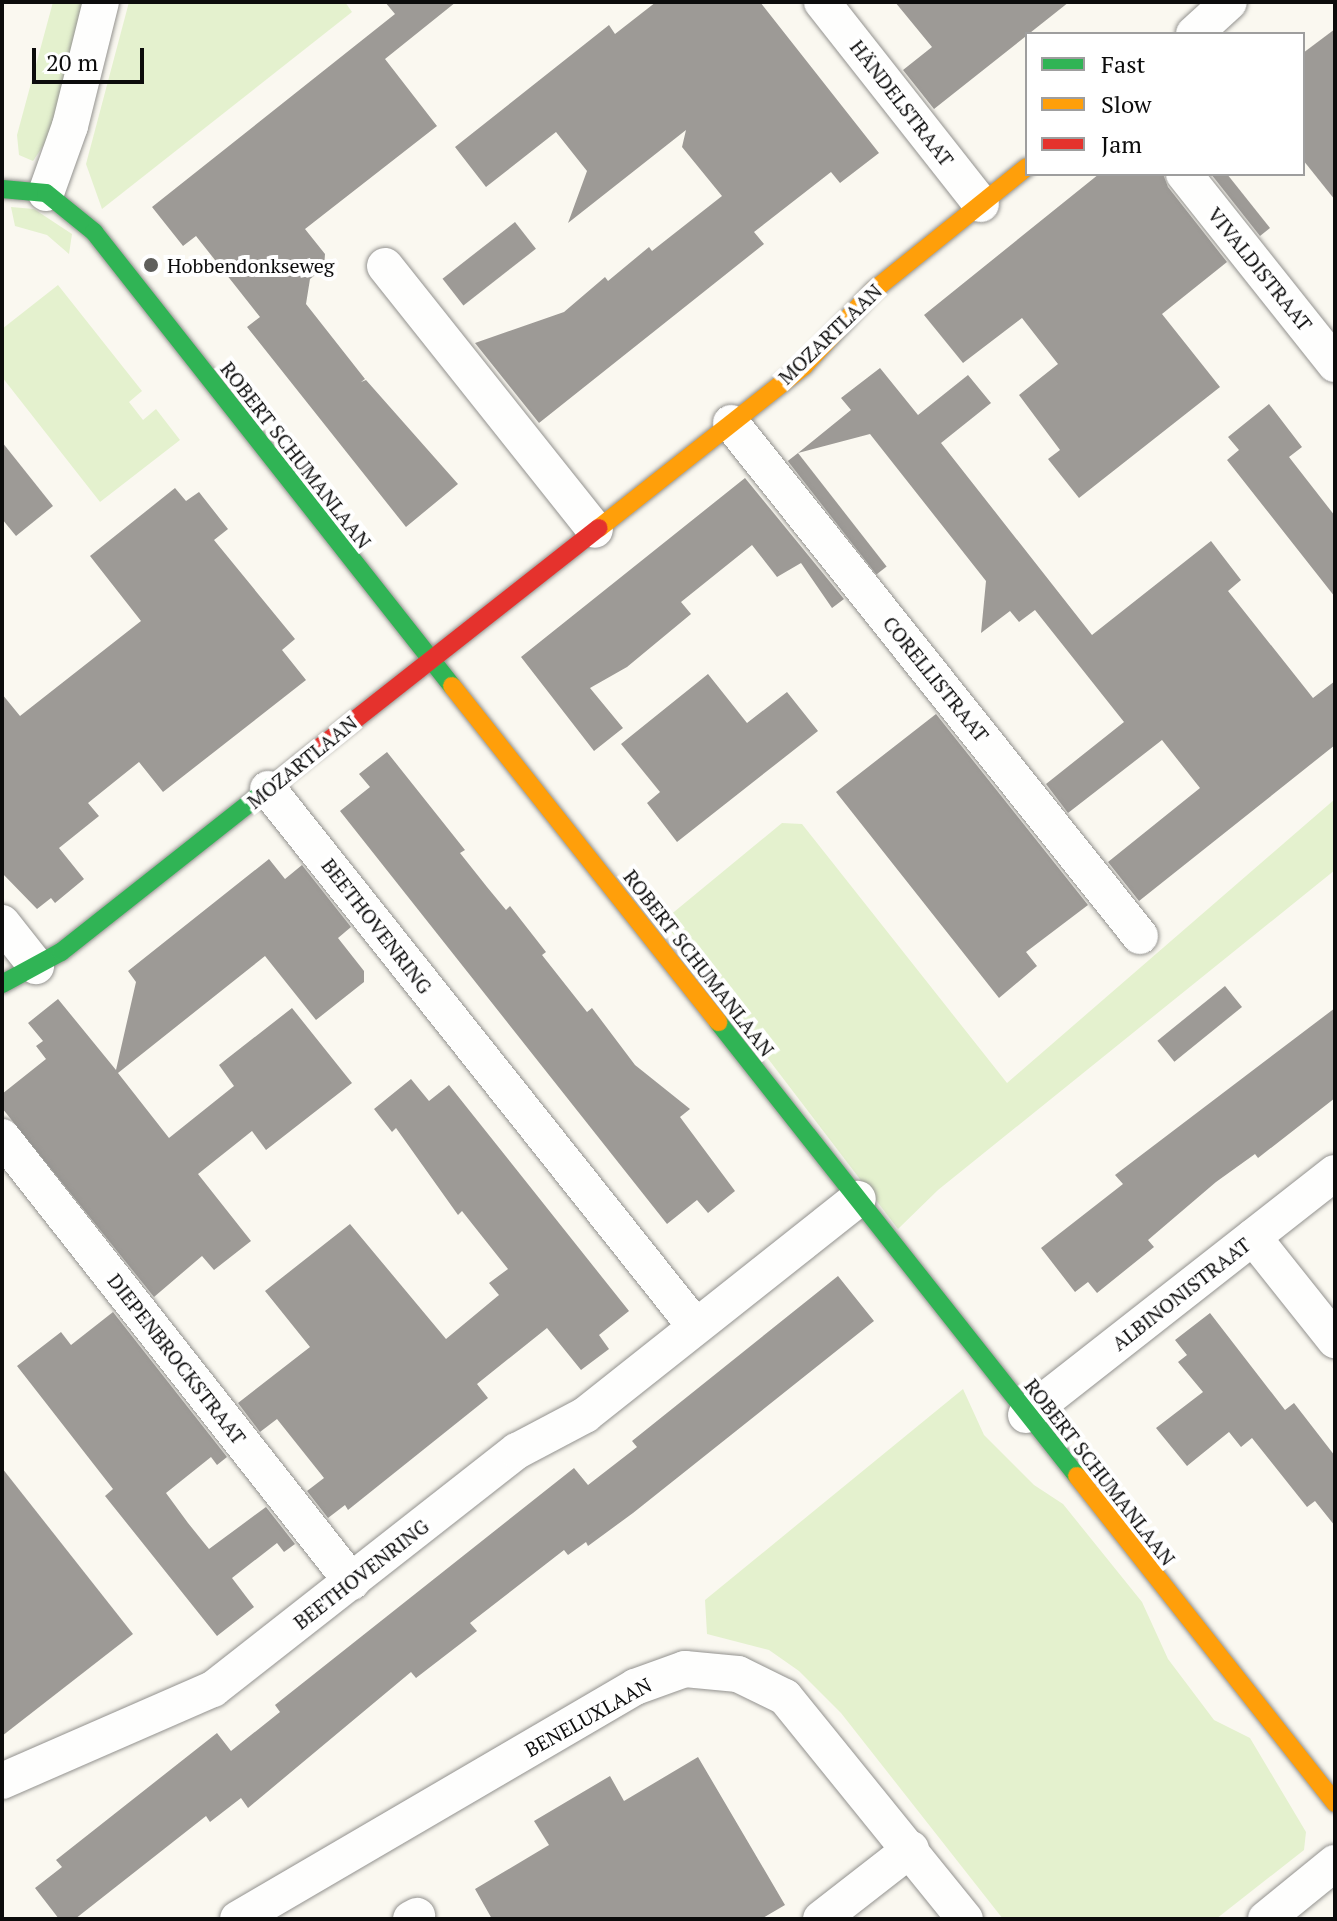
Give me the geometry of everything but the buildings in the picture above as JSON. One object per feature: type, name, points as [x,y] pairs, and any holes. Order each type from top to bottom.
[{"type":"street","points":[[2,189],[46,193],[70,126],[101,2]]},
{"type":"street","name":"HÄNDELSTRAAT","points":[[822,2],[981,204]]},
{"type":"street","points":[[1196,32],[1229,2]]},
{"type":"street","name":"MOZARTLAAN","points":[[2,984],[61,952],[804,366],[907,261],[1025,169]]},
{"type":"street","name":"VIVALDISTRAAT","points":[[1186,176],[1335,364]]},
{"type":"street","name":"ROBERT SCHUMANLAAN","points":[[46,193],[94,232],[1335,1803]]},
{"type":"street","points":[[385,266],[595,530]]},
{"type":"street","name":"CORELLISTRAAT","points":[[731,423],[1140,936]]},
{"type":"street","name":"BEETHOVENRING","points":[[268,789],[695,1326]]},
{"type":"street","points":[[2,923],[36,966]]},
{"type":"street","name":"DIEPENBROCKSTRAAT","points":[[2,1137],[352,1582]]},
{"type":"street","name":"ALBINONISTRAAT","points":[[1026,1415],[1335,1173]]},
{"type":"street","name":"BEETHOVENRING","points":[[2,1781],[208,1692],[517,1451],[585,1415],[858,1199]]},
{"type":"street","points":[[1253,1237],[1335,1340]]},
{"type":"street","name":"BENELUXLAAN","points":[[242,1918],[635,1687],[685,1669],[738,1674],[785,1697],[965,1919]]},
{"type":"street","points":[[821,1919],[911,1849]]},
{"type":"street","points":[[1266,1919],[1335,1863]]},
{"type":"green space","points":[[53,2],[86,2],[52,133],[33,161],[19,155],[17,135]]},
{"type":"green space","points":[[129,2],[345,2],[352,12],[102,209],[86,164]]},
{"type":"green space","points":[[11,207],[34,209],[72,234],[69,254],[47,235],[15,226]]},
{"type":"green space","points":[[58,285],[142,391],[129,402],[143,420],[156,409],[180,440],[100,502],[2,377],[2,329]]},
{"type":"green space","points":[[1335,799],[1335,870],[938,1190],[898,1229],[663,921],[782,823],[802,824],[1007,1083]]},
{"type":"green space","points":[[963,1389],[984,1435],[1034,1485],[1063,1504],[1142,1602],[1168,1659],[1214,1720],[1250,1738],[1306,1832],[1304,1850],[1216,1919],[1003,1919],[841,1713],[799,1671],[769,1650],[707,1634],[705,1600]]},
{"type":"traffic: fast","points":[[2,189],[46,193],[94,232],[452,686]]},
{"type":"traffic: fast","points":[[2,984],[61,952],[300,763]]},
{"type":"traffic: fast","points":[[718,1022],[1077,1476]]},
{"type":"traffic: slow","points":[[599,528],[804,366],[874,290],[1025,169]]},
{"type":"traffic: slow","points":[[452,686],[718,1022]]},
{"type":"traffic: slow","points":[[1077,1476],[1335,1803]]},
{"type":"traffic: jam","points":[[300,763],[599,528]]},
{"type":"place","name":"Hobbendonkseweg","points":[[151,265]]}]
